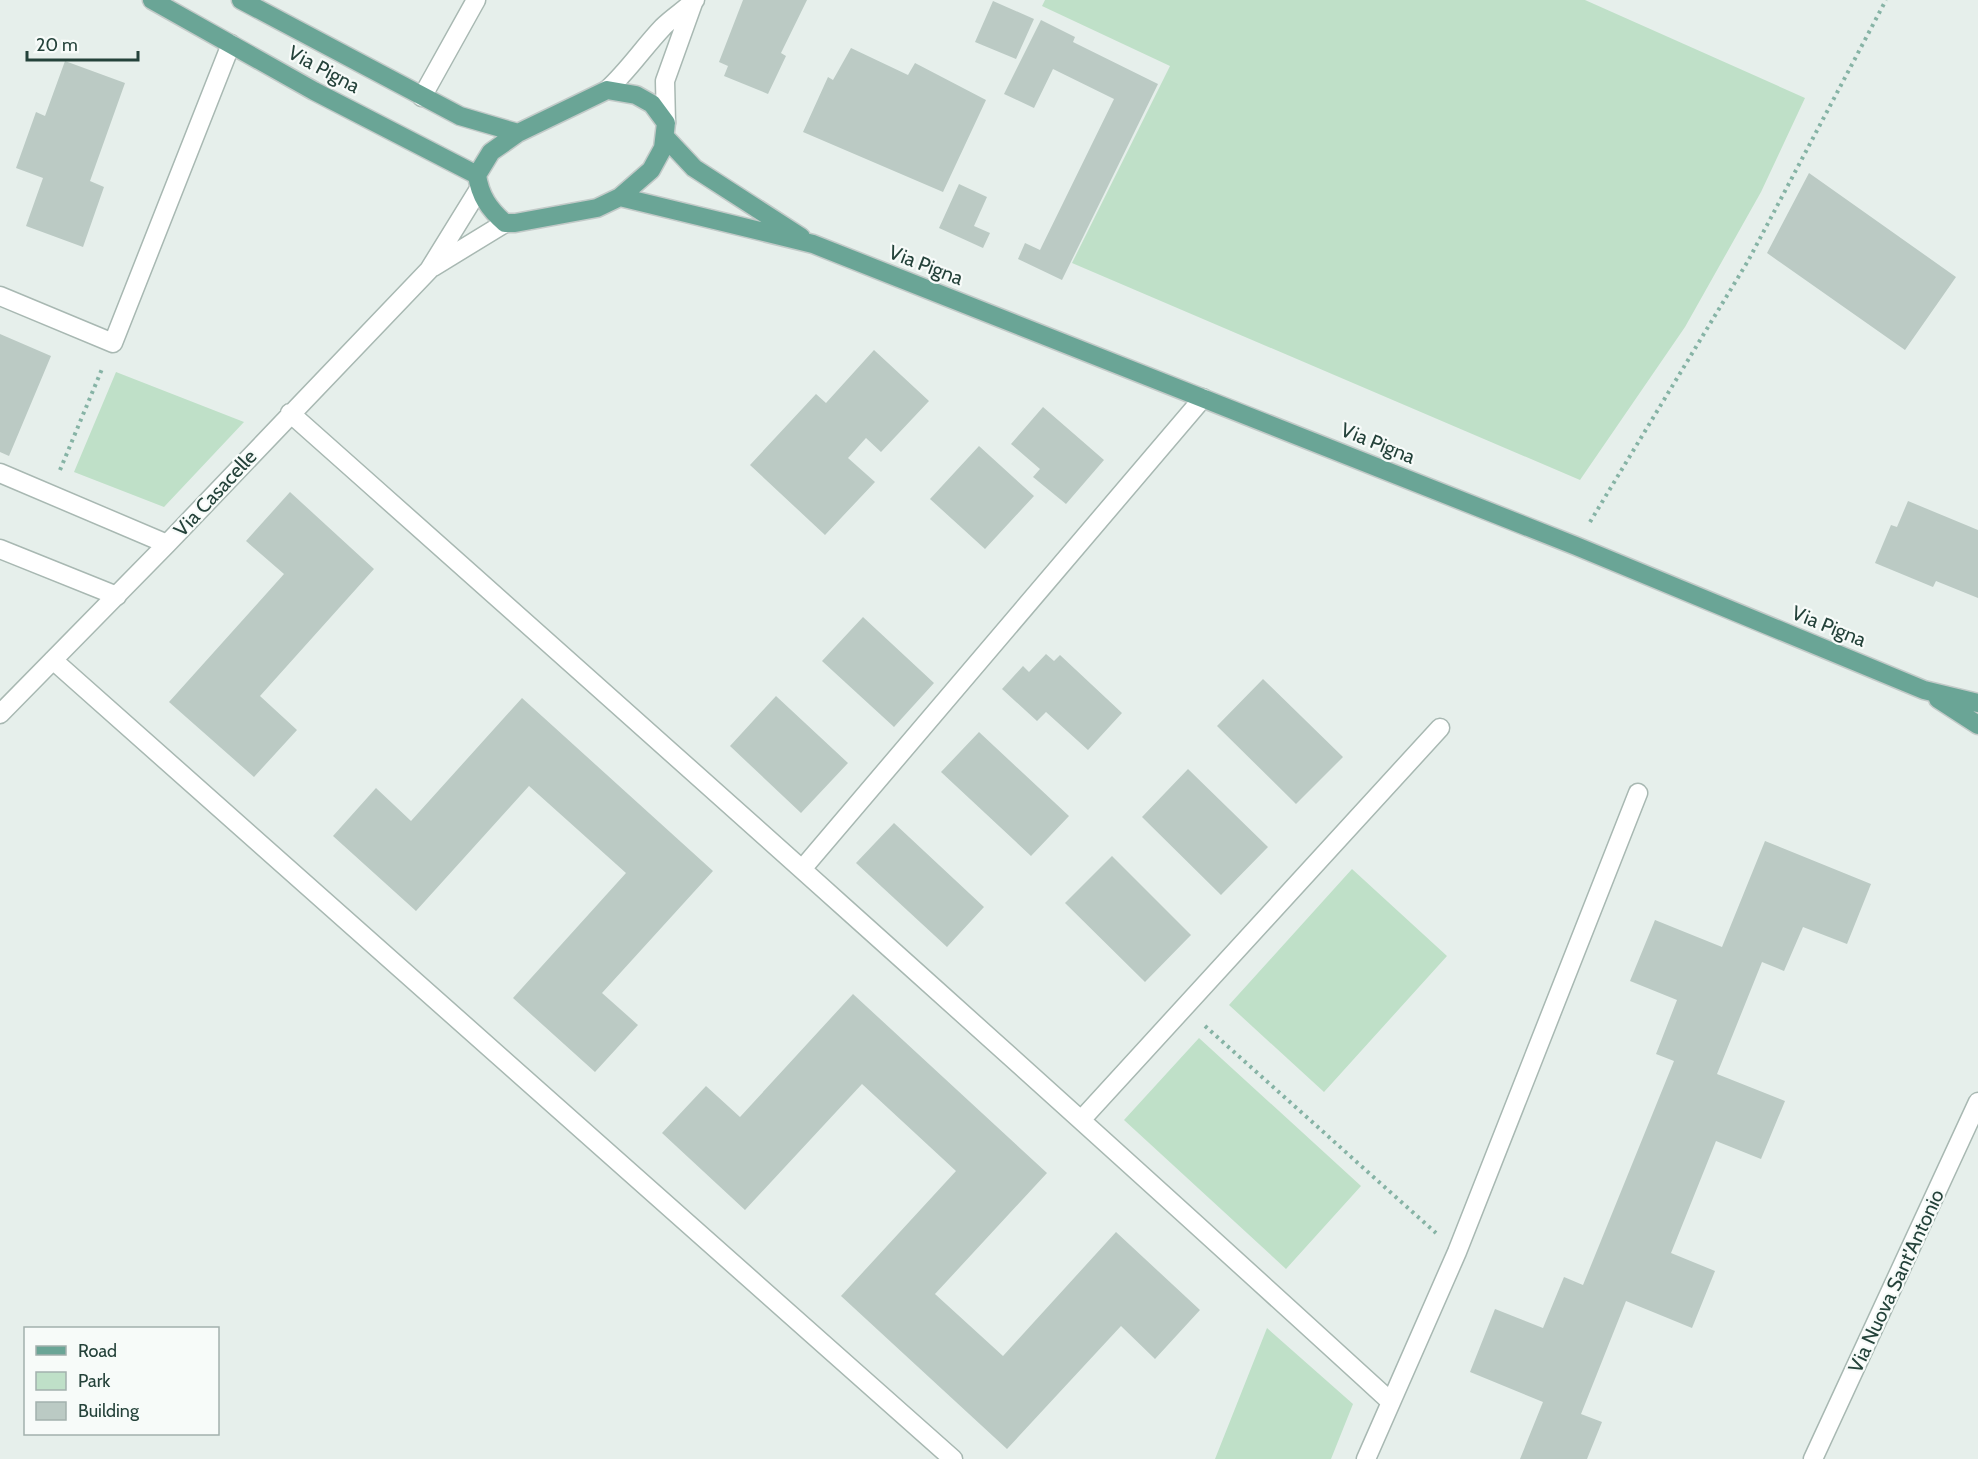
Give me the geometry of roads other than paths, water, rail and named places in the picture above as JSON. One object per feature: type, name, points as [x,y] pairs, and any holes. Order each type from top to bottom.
[{"type":"main road","name":"Via Pigna","points":[[152,0],[478,182]]},
{"type":"main road","points":[[241,0],[459,116],[518,133]]},
{"type":"main road","name":"Via Pigna","points":[[608,90],[636,95],[652,104],[665,130],[694,168],[813,244]]},
{"type":"main road","points":[[608,90],[518,133],[491,152],[478,182],[490,210],[505,223],[515,223],[597,208],[620,197],[651,170],[663,148],[665,130]]},
{"type":"main road","name":"Via Pigna","points":[[620,197],[813,244],[1576,546],[1924,690],[1978,704]]},
{"type":"main road","name":"Via Pigna","points":[[1924,690],[1978,725]]},
{"type":"street","points":[[422,98],[476,0]]},
{"type":"street","points":[[608,90],[665,26],[695,1]]},
{"type":"street","points":[[665,130],[665,81],[695,1]]},
{"type":"street","points":[[0,296],[113,343],[231,44]]},
{"type":"street","name":"Via Casacelle","points":[[429,270],[478,182]]},
{"type":"street","name":"Via Casacelle","points":[[0,714],[117,596],[429,270],[505,223]]},
{"type":"street","points":[[803,868],[1203,398]]},
{"type":"street","points":[[290,413],[803,868],[1391,1402]]},
{"type":"street","points":[[0,473],[167,544]]},
{"type":"street","points":[[0,549],[117,596]]},
{"type":"street","points":[[53,660],[953,1459]]},
{"type":"street","points":[[1082,1119],[1440,728]]},
{"type":"street","points":[[1366,1459],[1457,1252],[1638,794]]},
{"type":"street","name":"Via Nuova Sant'Antonio","points":[[1813,1459],[1978,1102]]}]
